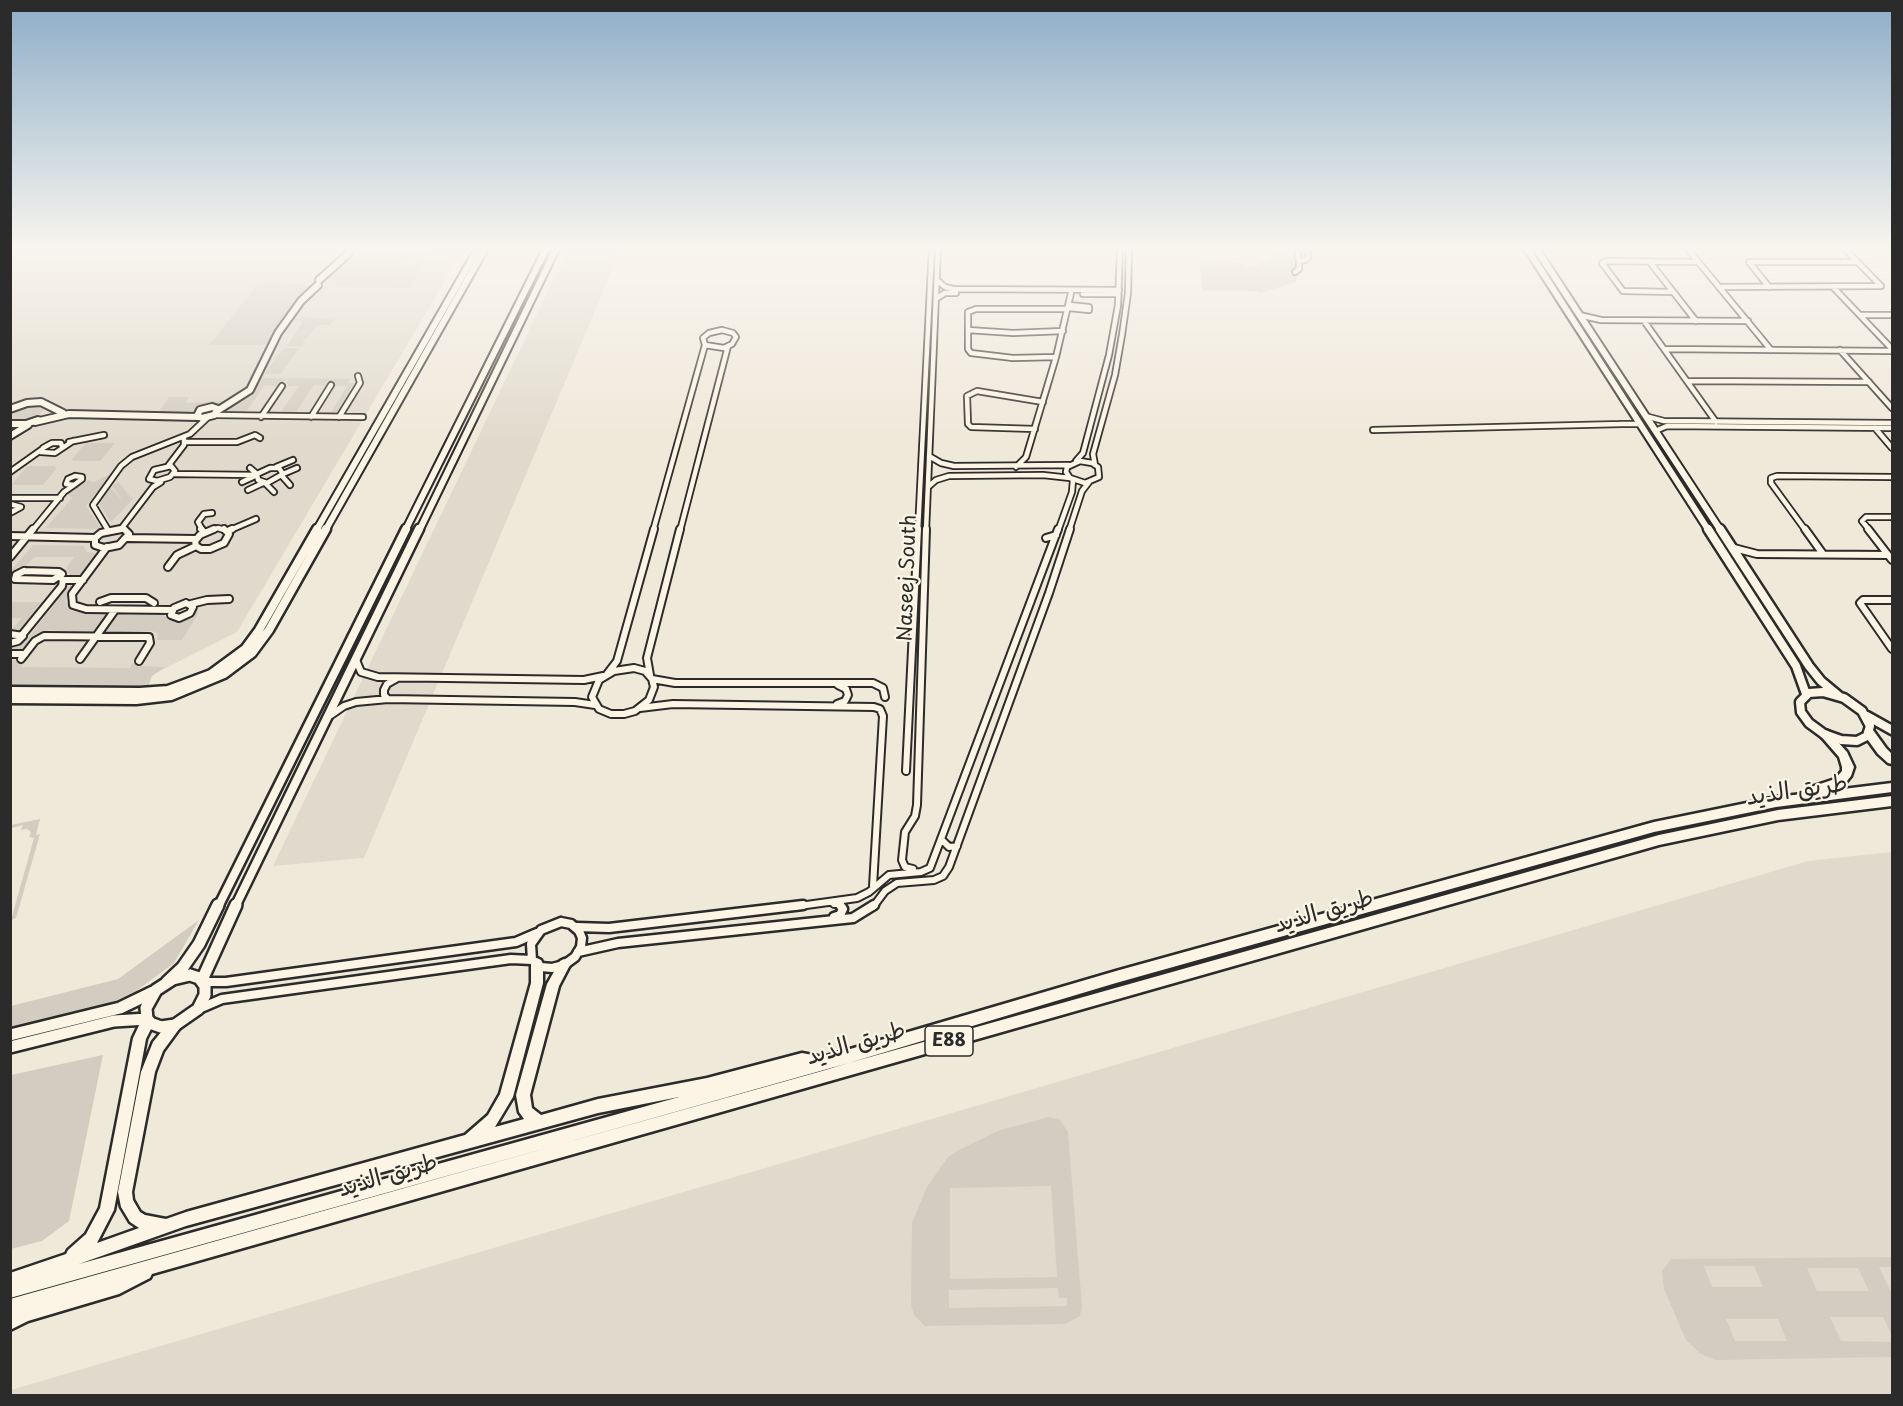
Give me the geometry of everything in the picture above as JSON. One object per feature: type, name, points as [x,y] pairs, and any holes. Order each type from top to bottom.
[{"type":"highway","points":[[1869,733],[1882,751],[1893,760]]},
{"type":"highway","points":[[1776,802],[1793,795],[1836,785],[1845,779],[1848,770],[1846,759],[1824,734]]},
{"type":"highway","name":"طريق الذيد","points":[[10,1291],[822,1064],[1116,977],[1623,836],[1776,802],[1893,788]]},
{"type":"highway","name":"طريق الذيد","points":[[10,1307],[1659,840],[1778,815],[1893,801]]},
{"type":"highway","points":[[464,1143],[493,1120],[506,1097],[537,983],[535,962]]},
{"type":"highway","points":[[540,1122],[526,1112],[523,1095],[553,984],[564,965]]},
{"type":"highway","points":[[60,1263],[83,1248],[104,1220],[140,1038],[147,1020]]},
{"type":"highway","points":[[175,1025],[160,1044],[150,1064],[125,1192],[129,1210],[142,1222],[163,1224],[186,1219],[616,1101],[707,1085],[802,1060],[822,1064]]},
{"type":"highway","points":[[10,1281],[186,1219]]},
{"type":"highway","points":[[10,1322],[26,1314],[119,1286],[156,1266]]},
{"type":"street","points":[[168,466],[184,439],[206,415],[229,405],[246,394],[253,386],[277,335],[294,313]]},
{"type":"street","points":[[10,699],[153,699],[189,691],[239,664],[262,641],[350,479],[445,313]]},
{"type":"street","points":[[10,1035],[120,1008],[156,990],[183,967],[199,944],[515,313]]},
{"type":"street","points":[[198,1009],[205,995],[203,981],[213,953],[525,313]]},
{"type":"street","points":[[906,771],[929,313]]},
{"type":"street","name":"Naseej South","points":[[936,313],[915,790],[917,806],[915,816],[905,832],[903,864],[909,869],[921,869],[928,865],[937,853]]},
{"type":"street","points":[[968,313],[968,350],[974,354],[1016,358],[1056,357]]},
{"type":"street","points":[[1016,467],[1026,457],[1068,313]]},
{"type":"street","points":[[967,476],[945,474],[941,470],[945,467],[961,466],[1069,465],[1076,461],[1083,453],[1109,355],[1116,313]]},
{"type":"street","points":[[1095,465],[1092,454],[1115,375],[1125,313]]},
{"type":"street","points":[[1568,313],[1799,671],[1806,694]]},
{"type":"street","points":[[1689,313],[1696,321]]},
{"type":"street","points":[[1741,313],[1772,350]]},
{"type":"street","points":[[1858,313],[1893,350]]},
{"type":"street","points":[[1579,315],[1601,320],[1748,321]]},
{"type":"street","points":[[1579,315],[1812,671],[1839,696]]},
{"type":"street","points":[[1860,315],[1893,315]]},
{"type":"street","points":[[1585,325],[1601,320]]},
{"type":"street","points":[[1644,321],[1716,422]]},
{"type":"street","points":[[595,705],[592,697],[594,688],[617,661],[705,345],[703,340],[706,335],[722,330],[733,333],[736,337],[734,342],[728,346],[716,348],[705,345]]},
{"type":"street","points":[[968,330],[1013,333],[1063,331]]},
{"type":"street","points":[[640,708],[652,696],[654,687],[647,658],[728,346]]},
{"type":"street","points":[[1665,349],[1893,350]]},
{"type":"street","points":[[1840,350],[1893,408]]},
{"type":"street","points":[[339,417],[360,383],[358,376]]},
{"type":"street","points":[[1687,381],[1869,382]]},
{"type":"street","points":[[261,417],[282,386]]},
{"type":"street","points":[[311,417],[331,386]]},
{"type":"street","points":[[1035,429],[971,427],[968,422],[967,396],[975,391],[1043,402]]},
{"type":"street","points":[[13,408],[36,402],[47,404],[50,408],[69,414]]},
{"type":"street","points":[[10,436],[48,414],[50,408]]},
{"type":"street","points":[[10,424],[33,422],[69,414],[363,417]]},
{"type":"street","points":[[1645,416],[1664,421],[1893,423]]},
{"type":"street","points":[[1373,430],[1640,424]]},
{"type":"street","points":[[1655,431],[1667,426],[1893,428]]},
{"type":"street","points":[[1875,428],[1893,448]]},
{"type":"street","points":[[44,452],[54,453],[62,445],[103,434]]},
{"type":"street","points":[[104,531],[93,507],[94,502],[121,466],[132,458],[184,439],[237,442],[255,435],[260,438]]},
{"type":"street","points":[[10,471],[44,452],[52,443],[62,445]]},
{"type":"street","points":[[929,456],[944,464],[961,466]]},
{"type":"street","points":[[1026,457],[1035,467]]},
{"type":"street","points":[[242,482],[293,460]]},
{"type":"street","points":[[267,461],[283,475],[290,485]]},
{"type":"street","points":[[10,1047],[114,1021],[147,1020],[161,1027],[175,1025],[198,1009],[222,999],[511,958],[535,962],[546,968],[564,965],[578,952],[618,942],[857,917],[873,908],[884,888],[891,883],[903,879],[933,883],[942,881],[948,875],[1049,593],[1082,491],[1089,482],[1100,475],[1100,469],[1095,465],[1076,461]]},
{"type":"street","points":[[167,982],[190,975],[203,981],[226,982],[505,944],[521,941],[556,922],[567,922],[577,927],[609,928],[726,916],[857,898],[872,890],[881,880],[894,874],[927,870],[942,840],[1072,492],[1071,479],[1066,472],[1069,465]]},
{"type":"street","points":[[153,484],[149,477],[151,472],[168,466],[174,468],[174,474]]},
{"type":"street","points":[[250,468],[274,492]]},
{"type":"street","points":[[248,490],[297,468]]},
{"type":"street","points":[[121,529],[153,484],[174,474],[256,475]]},
{"type":"street","points":[[928,487],[942,477],[967,476],[1043,474],[1089,482]]},
{"type":"street","points":[[1823,554],[1771,483],[1770,478],[1777,476],[1893,477]]},
{"type":"street","points":[[10,691],[153,692],[183,686],[224,666],[253,639],[350,479]]},
{"type":"street","points":[[10,557],[71,485]]},
{"type":"street","points":[[10,498],[62,495]]},
{"type":"street","points":[[10,504],[21,507],[10,513]]},
{"type":"street","points":[[204,532],[198,522],[204,514],[212,513]]},
{"type":"street","points":[[1890,557],[1862,521],[1866,517],[1893,517]]},
{"type":"street","points":[[127,538],[196,539],[204,532],[218,528],[228,531],[254,519]]},
{"type":"street","points":[[10,536],[95,538],[104,531],[121,529],[129,532],[127,538],[119,545],[107,547],[95,545],[95,538]]},
{"type":"street","points":[[168,567],[177,555],[196,546],[206,549],[220,546],[227,540],[228,531]]},
{"type":"street","points":[[1046,538],[1056,535]]},
{"type":"street","points":[[196,539],[196,546]]},
{"type":"street","points":[[1730,546],[1757,554]]},
{"type":"street","points":[[107,547],[72,594],[73,605],[80,609],[172,610],[179,605],[229,599]]},
{"type":"street","points":[[1739,560],[1757,554],[1890,557]]},
{"type":"street","points":[[10,643],[21,640],[22,635],[56,593],[62,578],[62,574],[26,571],[15,577],[17,580],[62,578],[83,580]]},
{"type":"street","points":[[100,602],[111,598],[147,598],[154,603]]},
{"type":"street","points":[[80,659],[96,636],[130,598]]},
{"type":"street","points":[[1893,600],[1863,600],[1860,603],[1893,649]]},
{"type":"street","points":[[172,610],[173,617],[183,617],[192,610],[191,604]]},
{"type":"street","points":[[10,634],[22,635]]},
{"type":"street","points":[[10,654],[23,656],[38,638],[44,636],[149,637],[151,638],[150,643],[139,660]]},
{"type":"street","points":[[356,660],[358,669],[366,675],[397,678],[584,680],[620,669],[634,668],[651,677],[675,683],[876,684],[883,688],[885,697]]},
{"type":"street","points":[[388,699],[383,693],[385,687],[397,678]]},
{"type":"street","points":[[818,706],[840,704],[848,695],[848,691],[842,686],[823,683]]},
{"type":"street","points":[[1865,714],[1870,726],[1869,733],[1864,738],[1852,741],[1824,734],[1809,723],[1801,712],[1800,702],[1806,694],[1823,692],[1839,696],[1893,731]]},
{"type":"street","points":[[328,717],[350,703],[388,699],[575,702],[595,705],[605,712],[617,715],[640,708],[667,704],[874,707],[883,714],[872,890]]},
{"type":"street","points":[[1869,733],[1893,731]]},
{"type":"street","points":[[942,840],[949,847],[957,846]]},
{"type":"street","points":[[813,922],[839,916],[843,909],[838,904],[814,904]]},
{"type":"street","points":[[577,927],[582,938],[578,952]]},
{"type":"street","points":[[535,962],[531,944],[537,933]]},
{"type":"street","points":[[147,1020],[146,1008],[156,990]]},
{"type":"shaded area","points":[[11,313],[426,313],[237,632],[152,675],[11,674]]},
{"type":"shaded area","points":[[235,313],[289,313],[267,345],[209,345]]},
{"type":"shaded area","points":[[538,313],[594,313],[364,858],[273,866]]},
{"type":"shaded area","points":[[305,317],[325,319],[342,317],[334,319],[330,325],[318,325],[302,343],[305,343],[303,347],[287,346],[303,321],[291,320]]},
{"type":"shaded area","points":[[301,349],[296,352],[281,374],[264,374],[282,350]]},
{"type":"shaded area","points":[[263,378],[287,378],[280,387],[265,385],[246,412],[222,412],[254,391]]},
{"type":"shaded area","points":[[289,378],[350,379],[348,383],[359,383],[353,385],[336,413],[331,413],[347,386],[314,385],[296,412],[281,412],[299,386],[287,386],[288,384],[285,384]]},
{"type":"shaded area","points":[[169,397],[189,397],[185,403],[231,400],[187,412],[159,412]]},
{"type":"shaded area","points":[[38,406],[44,410],[34,418],[16,421],[11,418],[12,413],[20,408]]},
{"type":"shaded area","points":[[86,443],[115,443],[100,461],[73,461],[72,459]]},
{"type":"shaded area","points":[[27,466],[55,466],[56,469],[43,485],[12,485]]},
{"type":"shaded area","points":[[113,473],[86,506],[100,527],[99,529],[46,528],[72,498],[68,494],[72,489],[88,480],[94,482]]},
{"type":"shaded area","points":[[119,482],[131,498],[135,497],[111,522],[99,504],[110,487],[124,502],[112,486]]},
{"type":"shaded area","points":[[33,545],[84,546],[87,552],[99,554],[84,573],[78,576],[70,576],[66,568],[74,557],[34,557],[26,566],[17,567],[11,575],[11,571]]},
{"type":"shaded area","points":[[69,584],[73,585],[65,601],[71,611],[106,614],[94,632],[47,630],[35,637],[23,651],[11,651],[11,647],[27,640]]},
{"type":"shaded area","points":[[11,602],[45,602],[21,630],[11,630],[22,618],[11,618],[13,612],[11,612]]},
{"type":"shaded area","points":[[199,612],[182,640],[157,640],[158,634],[152,631],[104,632],[120,613],[163,615],[176,621],[185,619]]},
{"type":"shaded area","points":[[12,660],[25,661],[22,667],[130,668],[132,664],[142,663],[141,666],[165,667],[152,676],[148,687],[11,685]]},
{"type":"shaded area","points":[[40,819],[36,835],[40,834],[16,918],[11,920],[34,838],[29,837],[31,832],[27,829],[21,830],[23,825],[11,828],[11,825]]},
{"type":"shaded area","points":[[1892,852],[1892,1395],[11,1396],[11,1390],[1808,861]]},
{"type":"shaded area","points":[[199,920],[174,963],[136,991],[104,1006],[11,1028],[11,1006],[118,979]]},
{"type":"shaded area","points":[[103,1055],[69,1221],[42,1241],[11,1249],[11,1075]]},
{"type":"shaded area","points":[[1049,1117],[1060,1120],[1068,1132],[1082,1307],[1080,1316],[1065,1324],[925,1326],[914,1315],[911,1305],[912,1223],[927,1187],[948,1157],[1000,1130]],"holes":[[[1051,1186],[1057,1277],[950,1279],[950,1188]],[[1058,1288],[1059,1298],[1067,1298],[1067,1306],[949,1308],[949,1290]]]},
{"type":"shaded area","points":[[1892,1257],[1892,1267],[1879,1267],[1892,1290],[1892,1336],[1883,1317],[1830,1317],[1841,1341],[1892,1342],[1892,1357],[1716,1360],[1701,1354],[1686,1340],[1664,1289],[1662,1271],[1671,1259]],"holes":[[[1704,1266],[1754,1266],[1763,1287],[1712,1287]],[[1807,1268],[1858,1268],[1869,1291],[1817,1291]],[[1726,1319],[1778,1319],[1787,1341],[1735,1341]]]}]
